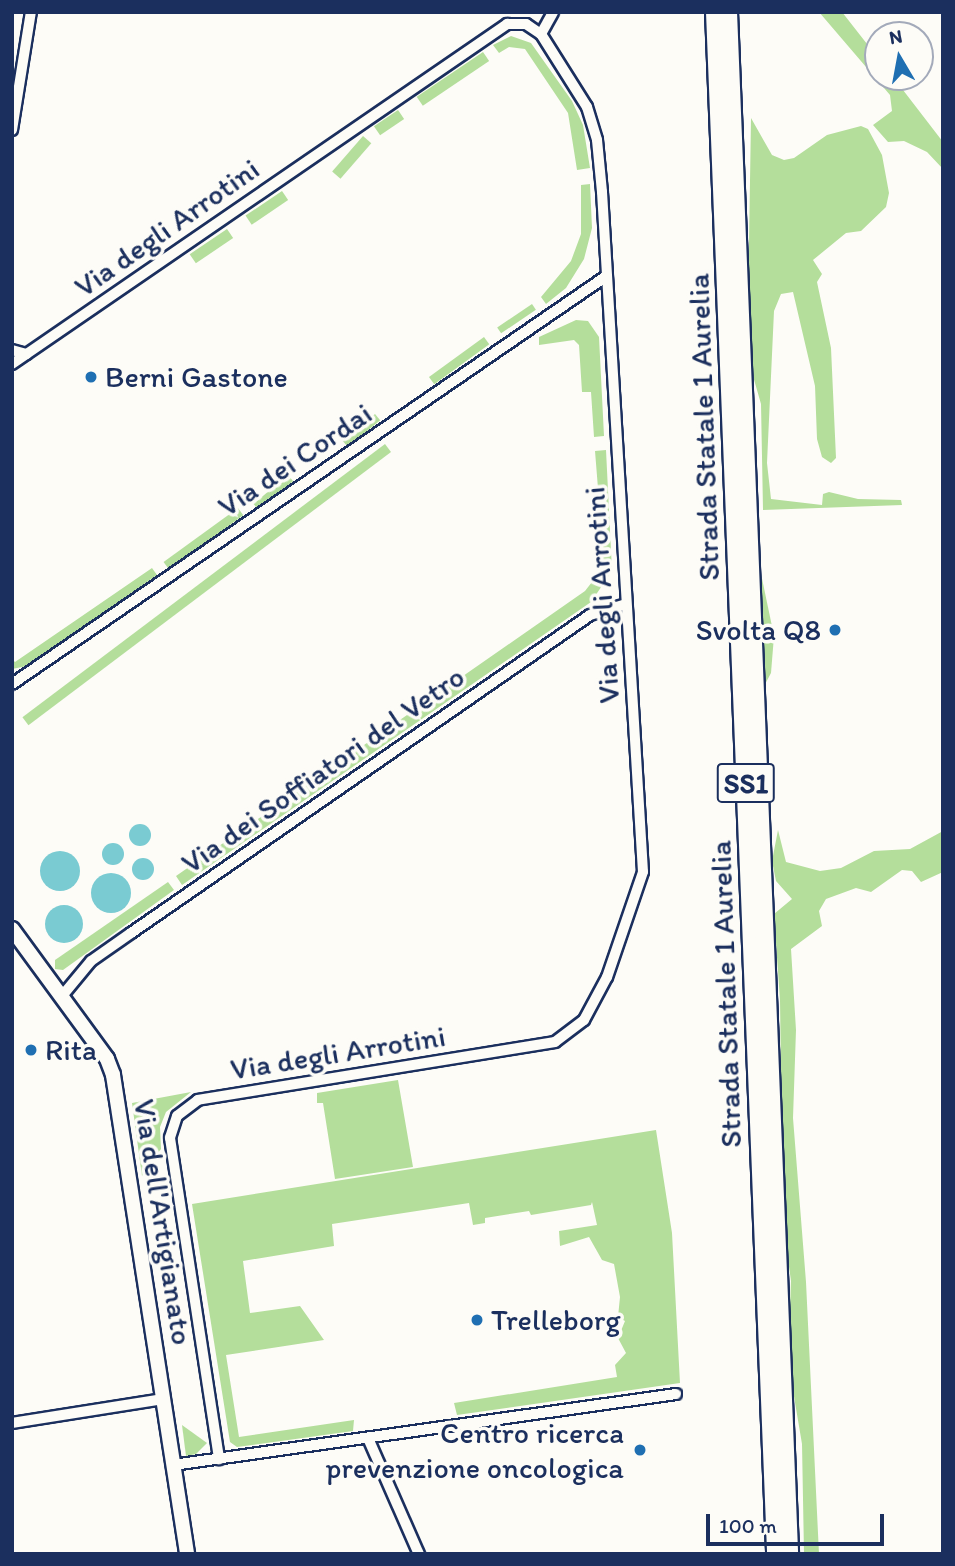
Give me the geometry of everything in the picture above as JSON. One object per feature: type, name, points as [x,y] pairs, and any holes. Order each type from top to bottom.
[{"type":"highway","name":"Strada Statale 1 Aurelia","points":[[715,12],[786,1553]]},
{"type":"highway","name":"Strada Statale 1 Aurelia","points":[[728,12],[786,1553]]},
{"type":"highway","points":[[730,70],[736,12]]},
{"type":"street","points":[[12,130],[30,12]]},
{"type":"street","name":"Via degli Arrotini","points":[[12,364],[501,27],[514,23],[525,12]]},
{"type":"street","points":[[514,23],[541,34],[553,12]]},
{"type":"street","name":"Via degli Arrotini","points":[[219,1459],[170,1138],[177,1116],[198,1100],[546,1045],[582,1023],[607,978],[635,902],[645,852],[625,604],[595,131],[582,97],[541,34]]},
{"type":"street","name":"Via dei Cordai","points":[[12,684],[605,277]]},
{"type":"street","points":[[12,351],[26,354]]},
{"type":"street","name":"Via dei Soffiatori del Vetro","points":[[62,996],[101,954],[590,615],[625,604]]},
{"type":"street","name":"Via dell'Artigianato","points":[[12,929],[107,1059],[113,1074],[187,1554]]},
{"type":"street","points":[[173,1465],[676,1394]]},
{"type":"street","points":[[12,1423],[163,1399]]},
{"type":"street","points":[[368,1438],[419,1554]]},
{"type":"green space","points":[[819,12],[842,12],[864,40],[864,65]]},
{"type":"green space","points":[[511,36],[531,43],[572,101],[583,125],[590,168],[577,170],[568,113],[525,49],[509,47],[499,53],[493,45]]},
{"type":"green space","points":[[483,52],[489,61],[423,106],[417,97]]},
{"type":"green space","points":[[887,91],[904,91],[943,142],[943,169],[927,152],[904,141],[888,142],[873,125],[892,111],[890,95]]},
{"type":"green space","points":[[398,110],[404,119],[380,135],[374,126]]},
{"type":"green space","points":[[751,118],[772,155],[784,160],[794,158],[827,135],[861,126],[868,129],[882,155],[889,193],[886,207],[861,231],[846,233],[813,260],[822,274],[817,282],[831,348],[836,458],[831,463],[822,457],[817,439],[815,386],[793,292],[781,294],[774,311],[767,463],[771,499],[822,505],[823,494],[829,492],[858,499],[901,500],[902,505],[763,510],[761,404],[753,376],[748,306]]},
{"type":"green space","points":[[363,136],[371,143],[340,179],[332,171]]},
{"type":"green space","points":[[590,184],[592,228],[584,259],[566,288],[546,304],[541,297],[571,261],[581,234],[581,185]]},
{"type":"green space","points":[[282,191],[288,200],[252,225],[246,216]]},
{"type":"green space","points":[[227,229],[233,238],[196,263],[190,254]]},
{"type":"green space","points":[[532,304],[536,310],[501,333],[497,327]]},
{"type":"green space","points":[[576,320],[588,321],[599,337],[604,436],[594,437],[591,392],[582,392],[579,345],[574,340],[539,345],[539,337]]},
{"type":"green space","points":[[484,337],[489,344],[434,384],[429,377]]},
{"type":"green space","points":[[375,414],[380,420],[348,447],[343,441]]},
{"type":"green space","points":[[385,444],[391,452],[28,725],[22,717]]},
{"type":"green space","points":[[606,450],[612,571],[591,602],[182,885],[176,876],[585,591],[599,573],[603,551],[595,451]]},
{"type":"green space","points":[[288,475],[293,481],[259,510],[254,504]]},
{"type":"green space","points":[[238,508],[243,515],[169,569],[164,562]]},
{"type":"green space","points":[[152,568],[157,575],[27,666],[12,669],[12,659],[15,662]]},
{"type":"green space","points":[[760,569],[774,636],[771,673],[763,688]]},
{"type":"green space","points":[[778,830],[786,862],[820,871],[841,868],[874,851],[910,849],[943,831],[943,872],[921,882],[912,871],[902,870],[871,892],[856,888],[826,899],[819,911],[822,926],[791,949],[796,1030],[793,1118],[806,1282],[819,1554],[804,1554],[802,1444],[788,1361],[791,1281],[783,1224],[780,1000],[774,914],[792,899],[776,881],[772,861]]},
{"type":"green space","points":[[168,882],[174,890],[63,970],[55,969],[55,960]]},
{"type":"green space","points":[[398,1080],[413,1167],[335,1179],[323,1103],[317,1103],[317,1093]]},
{"type":"green space","points":[[191,1092],[166,1112],[160,1127],[161,1149],[142,1176],[132,1103]]},
{"type":"green space","points":[[656,1130],[672,1233],[680,1383],[457,1415],[454,1403],[617,1377],[615,1365],[626,1353],[618,1338],[625,1321],[618,1317],[620,1297],[614,1264],[602,1260],[589,1237],[560,1246],[559,1231],[597,1225],[592,1202],[591,1205],[531,1215],[529,1211],[485,1218],[485,1223],[473,1225],[469,1203],[332,1224],[334,1246],[243,1261],[250,1313],[300,1306],[324,1340],[226,1355],[239,1437],[354,1420],[353,1431],[237,1447],[230,1442],[192,1204]]},
{"type":"green space","points":[[182,1425],[207,1443],[196,1454],[186,1456]]},
{"type":"water","points":[[140,824],[148,827],[151,835],[148,843],[140,846],[132,843],[129,835],[132,827]]},
{"type":"water","points":[[113,843],[121,846],[124,854],[121,862],[113,865],[105,862],[102,854],[105,846]]},
{"type":"water","points":[[60,851],[74,857],[80,871],[74,885],[60,891],[46,885],[40,871],[46,857]]},
{"type":"water","points":[[143,858],[151,861],[154,869],[151,877],[143,880],[135,877],[132,869],[135,861]]},
{"type":"water","points":[[111,873],[125,879],[131,893],[125,907],[111,913],[97,907],[91,893],[97,879]]},
{"type":"water","points":[[64,905],[77,911],[83,924],[77,937],[64,943],[51,937],[45,924],[51,911]]},
{"type":"place","name":"Berni Gastone","points":[[91,377]]},
{"type":"place","name":"Svolta Q8","points":[[835,630]]},
{"type":"place","name":"Rita","points":[[31,1050]]},
{"type":"place","name":"Trelleborg","points":[[477,1320]]},
{"type":"place","name":"Centro ricerca prevenzione oncologica","points":[[640,1450]]}]
